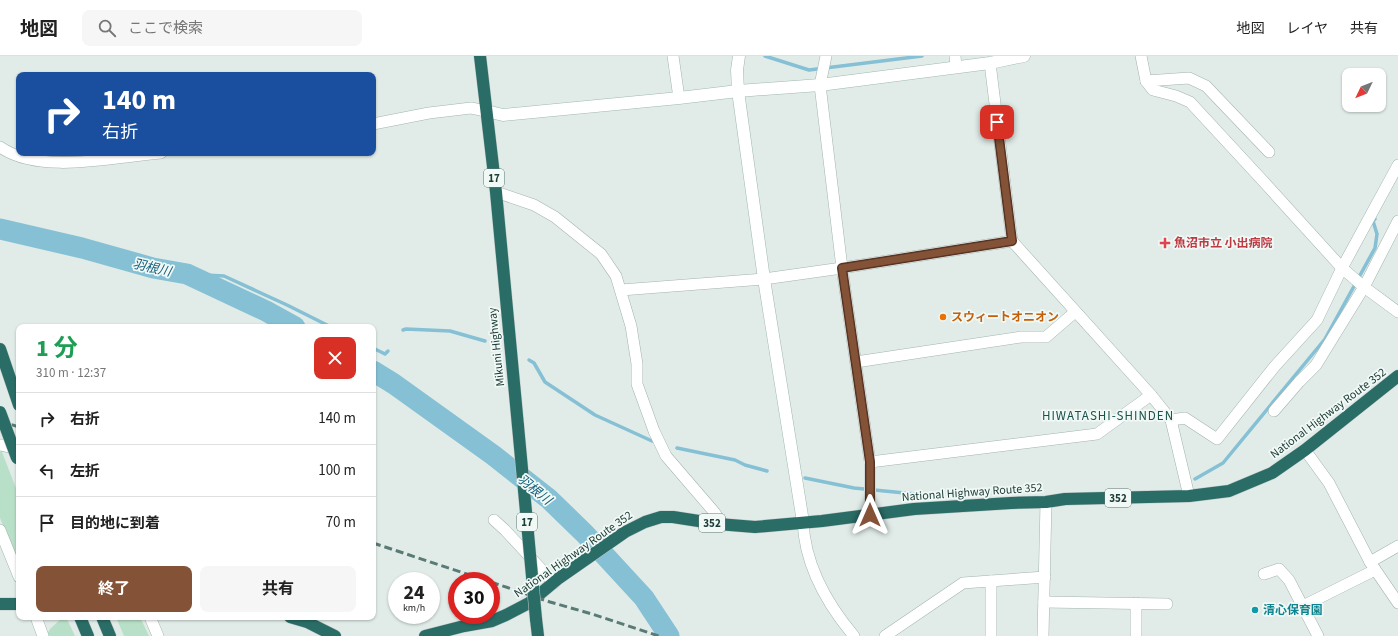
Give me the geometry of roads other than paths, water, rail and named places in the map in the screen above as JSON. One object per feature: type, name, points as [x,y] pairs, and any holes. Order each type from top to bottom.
[{"type":"highway","name":"Mikuni Highway","points":[[480,56],[496,192],[538,636]]},
{"type":"highway","points":[[0,350],[16,395]]},
{"type":"highway","name":"National Highway Route 352","points":[[425,636],[464,626],[492,621],[506,615],[529,603],[621,535],[645,522],[661,517],[673,517],[718,524],[755,527],[914,509],[1046,502],[1065,499],[1189,496],[1229,490],[1272,473],[1305,450],[1398,376]]},
{"type":"highway","points":[[0,412],[16,452]]},
{"type":"highway","points":[[0,604],[16,604]]},
{"type":"highway","points":[[81,620],[88,636]]},
{"type":"highway","points":[[103,620],[110,636]]},
{"type":"highway","points":[[300,620],[334,636]]},
{"type":"street","points":[[673,56],[679,98]]},
{"type":"street","points":[[739,56],[737,70],[738,92],[764,278],[803,522],[803,532],[808,556],[822,590],[854,636]]},
{"type":"street","points":[[376,123],[429,113],[471,108],[503,115],[820,85],[956,61],[990,63],[1024,56]]},
{"type":"street","points":[[1141,56],[1146,81],[1153,90],[1176,96],[1190,102],[1242,157],[1342,268],[1398,312]]},
{"type":"street","points":[[825,57],[820,85],[842,268],[870,462],[870,515]]},
{"type":"street","points":[[990,63],[1012,241],[1151,395],[1171,420],[1189,496]]},
{"type":"street","points":[[1146,81],[1190,78],[1206,86],[1269,152]]},
{"type":"street","points":[[0,147],[16,156]]},
{"type":"street","points":[[16,156],[20,158],[63,164],[134,156]]},
{"type":"street","points":[[1171,420],[1185,418],[1217,439],[1275,366],[1317,320],[1342,268],[1398,165]]},
{"type":"street","points":[[496,192],[534,205],[555,217],[601,254],[616,276],[631,326],[637,364],[637,384],[654,430],[666,456],[715,513],[718,518],[718,524]]},
{"type":"street","points":[[1274,411],[1316,365],[1360,283],[1398,221]]},
{"type":"street","points":[[621,290],[764,278],[842,268],[1012,241]]},
{"type":"street","points":[[856,362],[1021,338],[1046,337],[1076,312]]},
{"type":"street","points":[[870,462],[1097,434],[1151,395]]},
{"type":"street","points":[[0,445],[16,456]]},
{"type":"street","points":[[1305,450],[1329,483],[1373,566],[1398,602]]},
{"type":"street","points":[[1043,636],[1046,502]]},
{"type":"street","points":[[494,520],[557,581]]},
{"type":"street","points":[[0,530],[16,570]]},
{"type":"street","points":[[1303,606],[1373,566],[1398,546]]},
{"type":"street","points":[[1264,574],[1279,569],[1289,580],[1318,636]]},
{"type":"street","points":[[885,636],[963,583],[1045,576]]},
{"type":"street","points":[[991,581],[991,636]]},
{"type":"street","points":[[1044,602],[1167,604]]},
{"type":"street","points":[[1136,604],[1136,636]]},
{"type":"street","points":[[37,620],[44,636]]},
{"type":"street","points":[[151,620],[158,636]]},
{"type":"waterway","points":[[765,56],[809,70],[922,56]]},
{"type":"waterway","points":[[1195,479],[1223,463],[1325,339],[1375,248],[1377,234],[1373,221],[1375,219]]},
{"type":"waterway","name":"羽根川","points":[[0,229],[82,248],[153,268],[187,274],[266,311],[290,324]]},
{"type":"waterway","points":[[187,274],[224,276],[325,324]]},
{"type":"waterway","points":[[403,330],[450,331],[485,341]]},
{"type":"waterway","points":[[376,350],[385,354],[388,351]]},
{"type":"waterway","points":[[529,360],[534,363],[545,382],[595,415],[652,441]]},
{"type":"waterway","name":"羽根川","points":[[376,373],[394,384],[493,455],[549,499],[585,534],[644,598],[669,636]]},
{"type":"waterway","points":[[677,448],[735,460],[745,465],[767,471]]},
{"type":"waterway","points":[[805,478],[854,488],[915,494]]},
{"type":"railway","points":[[0,421],[16,426]]},
{"type":"railway","points":[[376,544],[461,572]]},
{"type":"railway","points":[[500,585],[659,636]]},
{"type":"place","name":"魚沼市立 小出病院","points":[[1165,243]]},
{"type":"place","name":"スウィートオニオン","points":[[943,317]]},
{"type":"place","name":"清心保育園","points":[[1255,610]]},
{"type":"district","name":"HIWATASHI-SHINDEN","points":[[1108,415]]}]
